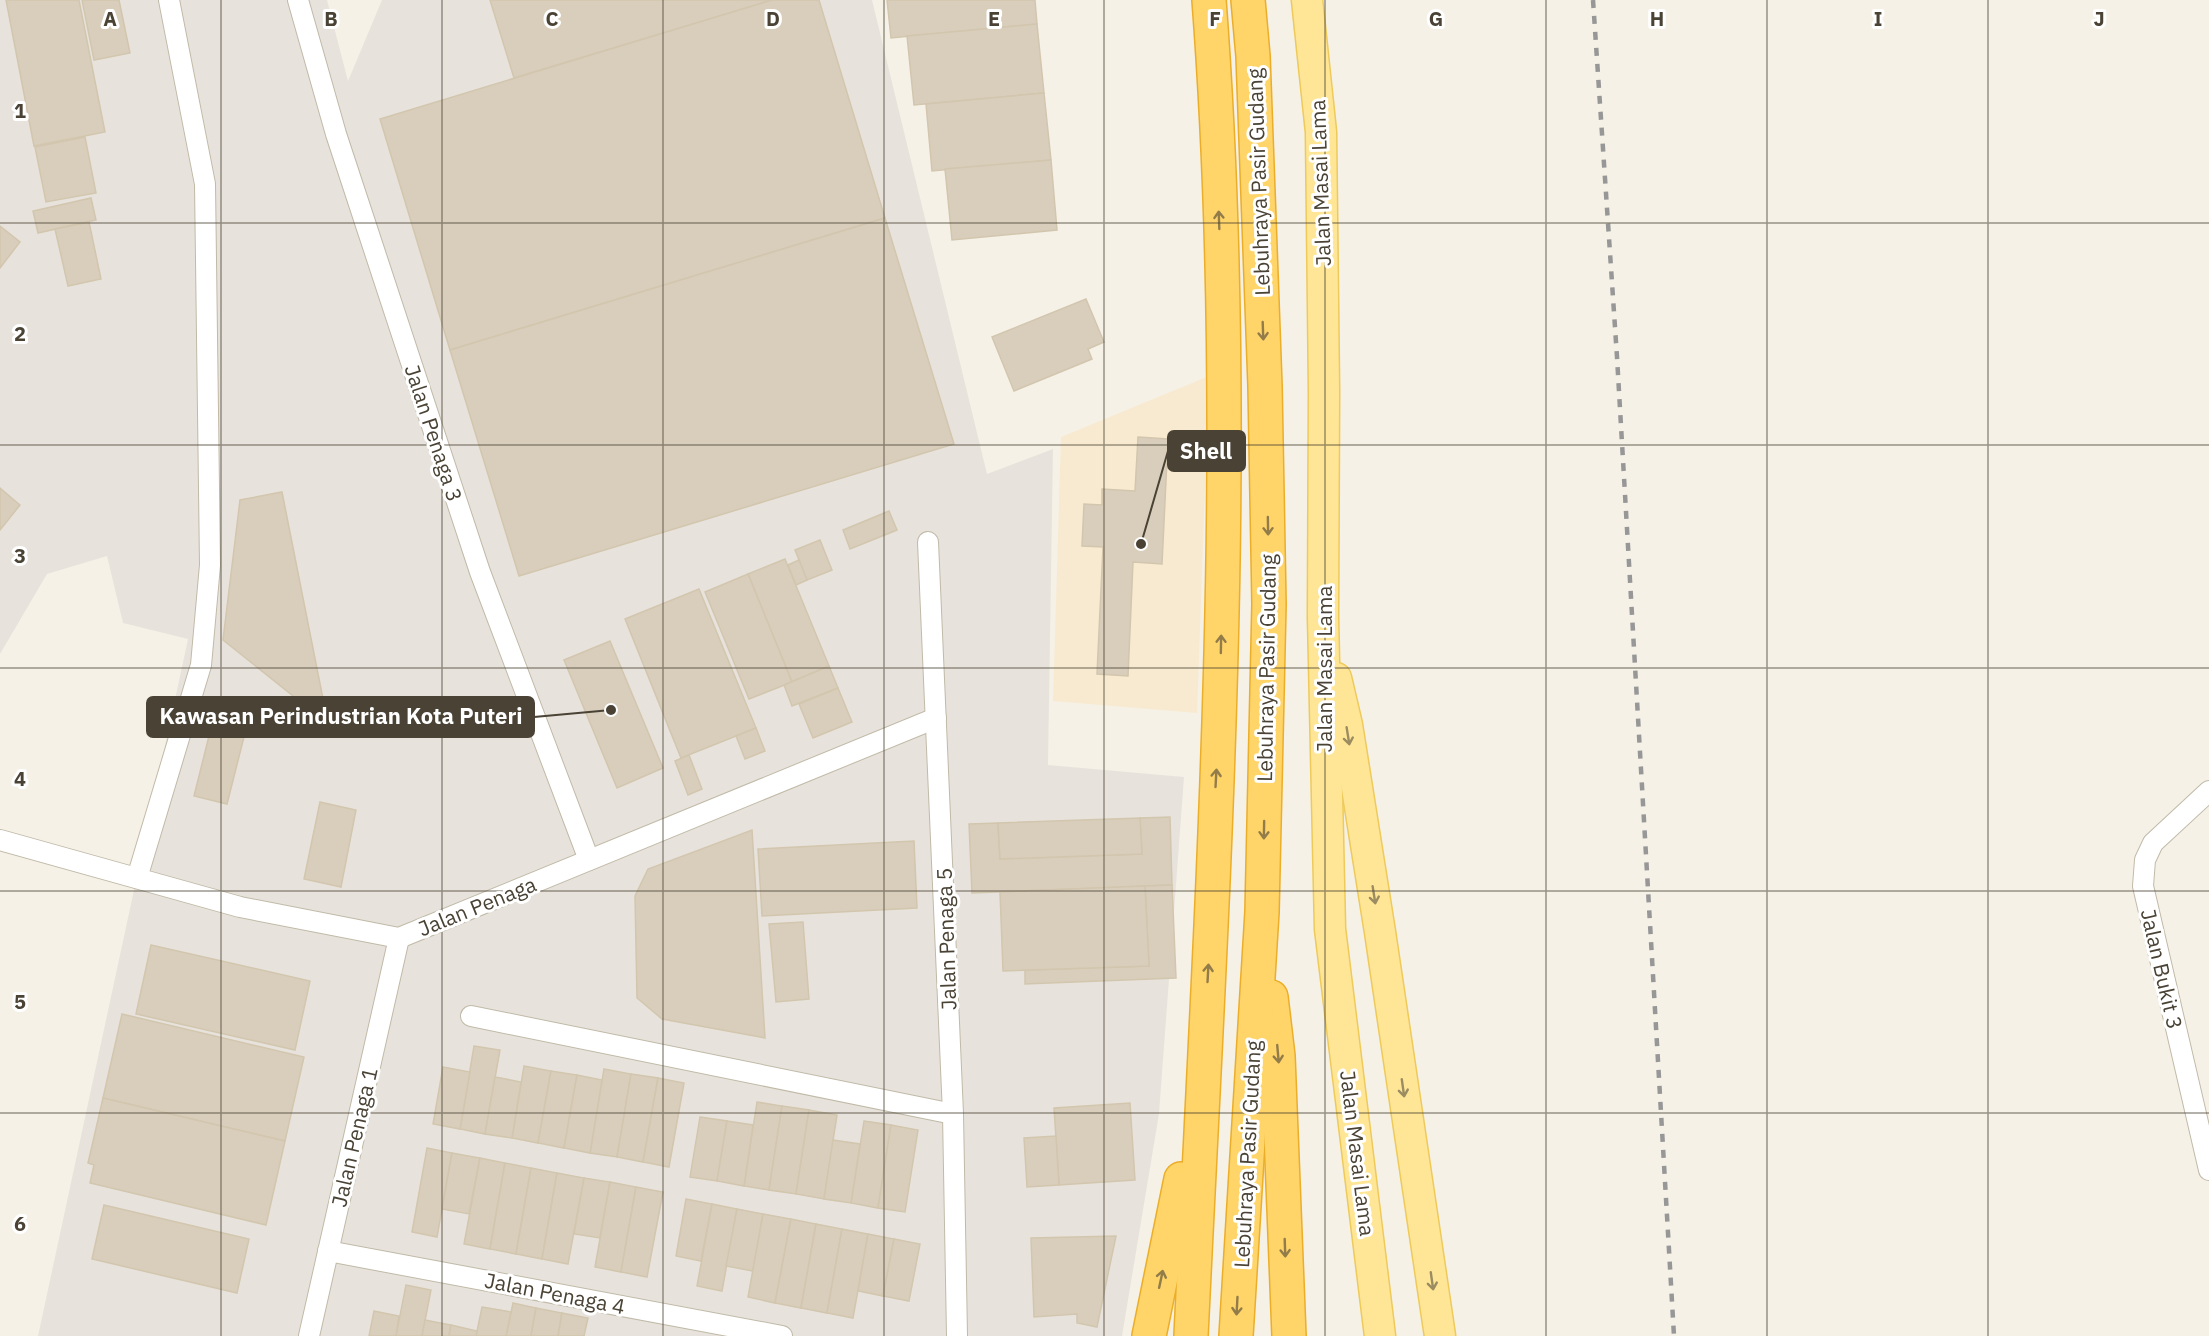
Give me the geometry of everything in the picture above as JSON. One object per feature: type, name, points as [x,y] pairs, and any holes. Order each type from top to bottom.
[{"type":"highway","name":"Lebuhraya Pasir Gudang","points":[[1191,1336],[1220,702],[1225,387],[1214,57],[1209,0]]},
{"type":"highway","name":"Lebuhraya Pasir Gudang","points":[[1236,1336],[1262,912],[1269,604],[1265,375],[1253,56],[1248,0]]},
{"type":"highway","points":[[1262,912],[1278,1056],[1289,1336]]},
{"type":"highway","points":[[1149,1336],[1177,1201],[1205,1031]]},
{"type":"main road","name":"Jalan Masai Lama","points":[[1307,0],[1322,132],[1323,617],[1326,836],[1330,929],[1380,1336]]},
{"type":"main road","points":[[1323,617],[1347,725],[1440,1336]]},
{"type":"main road","points":[[1326,836],[1338,824],[1347,822],[1356,825],[1365,837]]},
{"type":"street","points":[[137,878],[201,665],[210,565],[205,184],[169,0]]},
{"type":"street","name":"Jalan Penaga 3","points":[[298,0],[336,134],[480,572],[589,860]]},
{"type":"street","name":"Jalan Penaga 5","points":[[928,542],[953,1114],[957,1336]]},
{"type":"street","name":"Jalan Penaga","points":[[0,840],[240,908],[399,938],[936,718]]},
{"type":"street","name":"Jalan Bukit 3","points":[[2209,791],[2153,843],[2145,860],[2143,886],[2209,1170]]},
{"type":"street","name":"Jalan Penaga 1","points":[[309,1336],[399,938]]},
{"type":"street","points":[[471,1016],[953,1114]]},
{"type":"street","name":"Jalan Penaga 4","points":[[328,1251],[782,1336]]},
{"type":"shaded area","points":[[0,0],[327,0],[348,81],[382,0],[872,0],[987,474],[1053,449],[1048,765],[1184,777],[1159,1114],[1122,1336],[38,1336],[188,639],[123,623],[107,556],[47,574],[0,654]]},
{"type":"shaded area","points":[[1209,376],[1197,713],[1053,701],[1061,437]]},
{"type":"building","points":[[6,0],[79,0],[105,132],[34,146]]},
{"type":"building","points":[[82,0],[119,0],[130,53],[94,60]]},
{"type":"building","points":[[490,0],[772,0],[514,78]]},
{"type":"building","points":[[772,0],[819,0],[885,218],[450,350],[380,119]]},
{"type":"building","points":[[887,0],[1035,0],[1037,24],[891,38]]},
{"type":"building","points":[[1037,24],[1044,93],[914,105],[907,36]]},
{"type":"building","points":[[1044,93],[1051,160],[932,171],[926,104]]},
{"type":"building","points":[[85,137],[96,193],[46,202],[35,147]]},
{"type":"building","points":[[1051,160],[1057,230],[952,240],[945,169]]},
{"type":"building","points":[[91,198],[96,220],[38,233],[33,211]]},
{"type":"building","points":[[885,218],[954,444],[519,576],[450,350]]},
{"type":"building","points":[[89,222],[101,279],[68,286],[55,229]]},
{"type":"building","points":[[0,226],[20,242],[0,268]]},
{"type":"building","points":[[1086,299],[1104,342],[1088,349],[1092,359],[1014,391],[992,337]]},
{"type":"building","points":[[1138,437],[1168,439],[1162,564],[1133,562],[1128,676],[1097,674],[1103,547],[1082,546],[1084,504],[1102,505],[1102,489],[1135,491]]},
{"type":"building","points":[[0,488],[20,505],[0,530]]},
{"type":"building","points":[[282,492],[328,724],[223,640],[240,500]]},
{"type":"building","points":[[889,511],[897,530],[850,549],[843,530]]},
{"type":"building","points":[[820,540],[832,570],[807,580],[795,550]]},
{"type":"building","points":[[785,559],[829,666],[792,682],[748,574]]},
{"type":"building","points":[[799,560],[807,580],[796,585],[788,565]]},
{"type":"building","points":[[748,574],[792,682],[749,699],[705,592]]},
{"type":"building","points":[[699,589],[756,728],[681,758],[625,619]]},
{"type":"building","points":[[610,641],[663,768],[617,788],[564,660]]},
{"type":"building","points":[[829,666],[838,688],[792,706],[784,685]]},
{"type":"building","points":[[838,688],[852,722],[813,738],[799,704]]},
{"type":"building","points":[[212,724],[245,733],[227,804],[194,796]]},
{"type":"building","points":[[756,728],[765,751],[745,759],[736,736]]},
{"type":"building","points":[[689,755],[702,789],[688,795],[675,761]]},
{"type":"building","points":[[320,802],[356,810],[341,887],[304,879]]},
{"type":"building","points":[[1170,817],[1172,885],[972,893],[969,824],[998,823],[1000,859],[1142,854],[1140,818]]},
{"type":"building","points":[[1140,818],[1142,854],[1000,859],[998,823]]},
{"type":"building","points":[[752,830],[765,1038],[662,1019],[637,998],[635,896],[648,869]]},
{"type":"building","points":[[914,841],[917,908],[762,916],[758,849]]},
{"type":"building","points":[[1172,885],[1176,978],[1025,984],[1025,970],[1149,966],[1145,886]]},
{"type":"building","points":[[1145,886],[1149,966],[1003,971],[1000,892]]},
{"type":"building","points":[[803,922],[809,999],[776,1002],[769,924]]},
{"type":"building","points":[[151,945],[310,981],[295,1050],[136,1014]]},
{"type":"building","points":[[122,1014],[304,1057],[285,1141],[103,1098]]},
{"type":"building","points":[[474,1046],[500,1050],[485,1134],[460,1129]]},
{"type":"building","points":[[524,1066],[551,1071],[538,1143],[512,1138]]},
{"type":"building","points":[[443,1067],[470,1072],[460,1129],[433,1124]]},
{"type":"building","points":[[604,1069],[631,1074],[617,1157],[590,1153]]},
{"type":"building","points":[[551,1071],[577,1075],[564,1148],[538,1143]]},
{"type":"building","points":[[631,1074],[658,1078],[643,1162],[617,1157]]},
{"type":"building","points":[[577,1075],[602,1080],[590,1153],[564,1148]]},
{"type":"building","points":[[495,1077],[521,1082],[512,1138],[485,1134]]},
{"type":"building","points":[[658,1078],[684,1083],[669,1167],[643,1162]]},
{"type":"building","points":[[103,1098],[285,1141],[266,1225],[90,1183],[94,1165],[88,1163]]},
{"type":"building","points":[[757,1102],[782,1106],[769,1190],[744,1186]]},
{"type":"building","points":[[1130,1103],[1135,1180],[1059,1185],[1054,1108]]},
{"type":"building","points":[[782,1106],[809,1110],[796,1194],[769,1190]]},
{"type":"building","points":[[809,1110],[837,1115],[824,1199],[796,1194]]},
{"type":"building","points":[[700,1117],[727,1121],[717,1181],[690,1177]]},
{"type":"building","points":[[727,1121],[753,1125],[744,1186],[717,1181]]},
{"type":"building","points":[[864,1121],[891,1125],[878,1208],[851,1203]]},
{"type":"building","points":[[891,1125],[918,1130],[905,1212],[878,1208]]},
{"type":"building","points":[[1056,1136],[1059,1185],[1027,1187],[1024,1138]]},
{"type":"building","points":[[833,1140],[860,1144],[851,1203],[824,1199]]},
{"type":"building","points":[[427,1148],[452,1153],[437,1237],[412,1232]]},
{"type":"building","points":[[452,1153],[480,1158],[469,1214],[442,1209]]},
{"type":"building","points":[[480,1158],[505,1163],[490,1249],[464,1244]]},
{"type":"building","points":[[505,1163],[531,1168],[516,1254],[490,1249]]},
{"type":"building","points":[[531,1168],[557,1173],[542,1259],[516,1254]]},
{"type":"building","points":[[557,1173],[584,1178],[568,1264],[542,1259]]},
{"type":"building","points":[[584,1178],[610,1182],[600,1238],[574,1234]]},
{"type":"building","points":[[610,1182],[636,1187],[621,1272],[595,1267]]},
{"type":"building","points":[[636,1187],[663,1192],[647,1277],[621,1272]]},
{"type":"building","points":[[686,1199],[712,1204],[701,1261],[676,1256]]},
{"type":"building","points":[[712,1204],[737,1209],[722,1291],[697,1286]]},
{"type":"building","points":[[104,1205],[249,1239],[237,1293],[92,1259]]},
{"type":"building","points":[[737,1209],[763,1214],[753,1271],[726,1266]]},
{"type":"building","points":[[763,1214],[791,1219],[775,1303],[748,1297]]},
{"type":"building","points":[[791,1219],[816,1224],[801,1308],[775,1303]]},
{"type":"building","points":[[816,1224],[842,1229],[827,1313],[801,1308]]},
{"type":"building","points":[[842,1229],[868,1234],[853,1318],[827,1313]]},
{"type":"building","points":[[868,1234],[894,1239],[883,1296],[858,1291]]},
{"type":"building","points":[[1116,1236],[1097,1327],[1077,1323],[1077,1314],[1034,1317],[1031,1238]]},
{"type":"building","points":[[894,1239],[920,1244],[909,1301],[883,1296]]},
{"type":"building","points":[[406,1285],[431,1290],[422,1336],[396,1336]]},
{"type":"building","points":[[513,1303],[536,1308],[531,1336],[506,1336]]},
{"type":"building","points":[[482,1307],[511,1312],[506,1336],[476,1336]]},
{"type":"building","points":[[536,1308],[562,1313],[558,1336],[531,1336]]},
{"type":"building","points":[[374,1311],[399,1316],[396,1336],[369,1336]]},
{"type":"building","points":[[562,1313],[588,1318],[584,1336],[558,1336]]},
{"type":"building","points":[[425,1320],[451,1325],[449,1336],[422,1336]]},
{"type":"building","points":[[451,1325],[477,1331],[476,1336],[449,1336]]},
{"type":"railway","points":[[1593,0],[1617,357],[1674,1336]]},
{"type":"place","name":"Shell","points":[[1141,544]]},
{"type":"place","name":"Kawasan Perindustrian Kota Puteri","points":[[611,710]]}]
